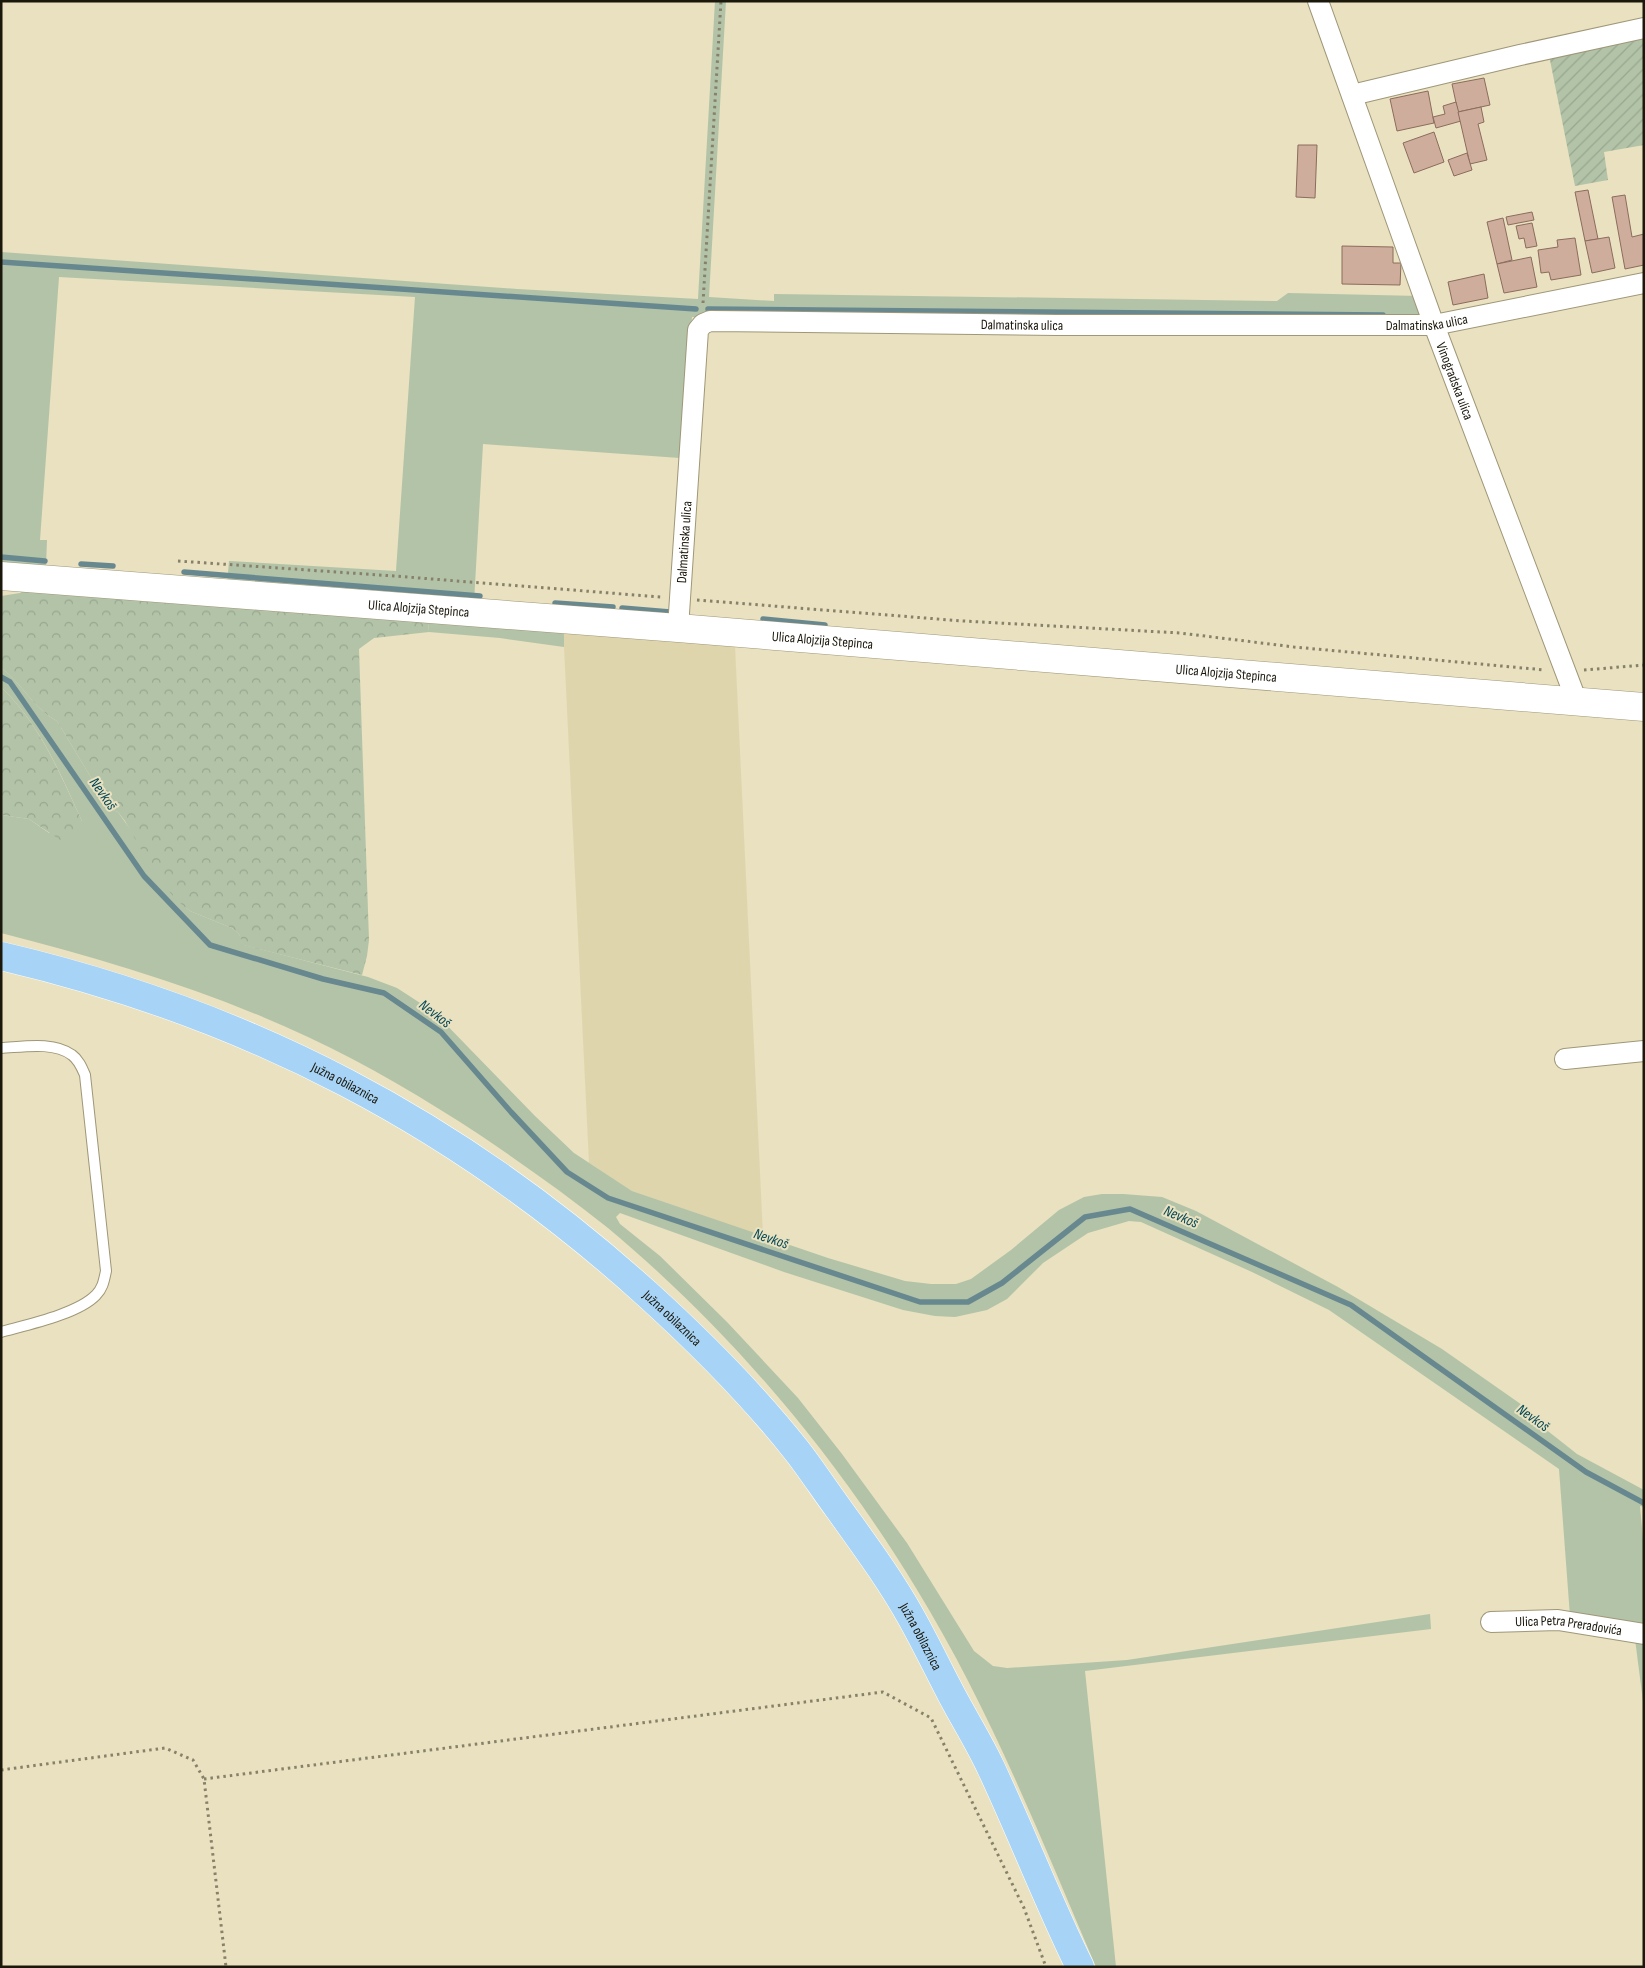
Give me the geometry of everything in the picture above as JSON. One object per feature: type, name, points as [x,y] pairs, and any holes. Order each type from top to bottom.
[{"type":"main road","name":"Ulica Alojzija Stepinca","points":[[1,576],[678,628],[1644,707]]},
{"type":"main road","name":"Južna obilaznica","points":[[1,956],[55,969],[171,1005],[225,1025],[352,1084],[434,1131],[540,1204],[610,1260],[682,1326],[730,1375],[796,1450],[859,1538],[910,1615],[991,1768],[1057,1921],[1080,1967]]},
{"type":"street","name":"Vinogradska ulica","points":[[1318,1],[1434,325],[1577,702]]},
{"type":"street","points":[[1352,95],[1644,28]]},
{"type":"street","name":"Dalmatinska ulica","points":[[678,628],[698,330],[710,321],[1056,325],[1434,325],[1644,283]]},
{"type":"street","points":[[1565,1059],[1644,1051]]},
{"type":"street","name":"Ulica Petra Preradovića","points":[[1491,1622],[1558,1620],[1644,1634]]},
{"type":"lane","points":[[1,1048],[46,1047],[72,1055],[80,1064],[84,1075],[106,1271],[103,1285],[95,1297],[74,1310],[1,1332]]},
{"type":"path","points":[[704,324],[704,267],[721,1]]},
{"type":"path","points":[[178,561],[394,576],[963,621],[1180,633],[1294,647],[1565,671],[1644,665]]},
{"type":"path","points":[[204,1779],[883,1692],[931,1718],[1024,1908],[1046,1967]]},
{"type":"path","points":[[1,1770],[165,1748],[193,1760],[204,1779],[226,1967]]},
{"type":"shaded area","points":[[564,631],[735,646],[763,1236],[632,1191],[589,1163]]},
{"type":"green space","points":[[715,1],[726,1],[709,297],[774,301],[774,294],[1277,301],[1288,293],[1419,296],[1424,316],[1118,317],[790,312],[789,319],[692,317],[680,458],[483,444],[474,602],[227,585],[229,561],[396,571],[415,297],[59,277],[40,540],[47,540],[46,566],[1,566],[1,252],[517,289],[698,299]]},
{"type":"green space","points":[[1644,33],[1644,145],[1604,152],[1608,180],[1575,186],[1549,55]]},
{"type":"green space","points":[[27,588],[428,622],[429,632],[374,638],[359,649],[369,940],[362,975],[243,945],[239,934],[232,928],[190,911],[170,892],[153,869],[125,821],[118,812],[110,809],[57,721],[42,710],[1,668],[1,596],[20,593]]},
{"type":"green space","points":[[428,622],[564,631],[564,647],[500,638],[429,632]]},
{"type":"green space","points":[[1,668],[42,710],[57,721],[110,809],[118,812],[184,906],[190,911],[232,928],[239,934],[244,945],[368,977],[397,988],[434,1012],[535,1116],[574,1153],[632,1191],[828,1258],[905,1281],[931,1284],[956,1284],[971,1279],[1011,1250],[1059,1210],[1084,1197],[1102,1194],[1123,1194],[1162,1197],[1196,1211],[1338,1287],[1442,1349],[1532,1412],[1544,1428],[1577,1454],[1644,1490],[1644,1507],[1640,1506],[1644,1551],[1644,1627],[1570,1616],[1559,1469],[1329,1310],[1252,1272],[1141,1222],[1129,1221],[1088,1233],[1043,1263],[1007,1299],[987,1310],[955,1317],[935,1316],[903,1310],[784,1272],[620,1213],[616,1217],[620,1224],[660,1256],[727,1322],[798,1398],[842,1454],[907,1543],[974,1651],[993,1666],[1007,1668],[1127,1660],[1430,1614],[1431,1629],[1085,1671],[1116,1967],[1096,1967],[991,1726],[916,1588],[850,1489],[777,1395],[696,1308],[653,1267],[593,1216],[480,1135],[396,1083],[352,1059],[271,1020],[195,991],[79,954],[1,933],[1,815],[29,819],[49,833],[82,821],[57,767],[38,733],[15,701],[1,687]]},
{"type":"green space","points":[[1,687],[15,701],[38,733],[82,821],[72,840],[66,844],[29,819],[1,815]]},
{"type":"green space","points":[[1644,1637],[1644,1709],[1635,1639]]},
{"type":"building","points":[[1484,78],[1490,105],[1458,112],[1452,84]]},
{"type":"building","points":[[1428,91],[1434,123],[1397,131],[1390,99]]},
{"type":"building","points":[[1456,102],[1461,121],[1436,128],[1433,117],[1445,114],[1443,106]]},
{"type":"building","points":[[1481,107],[1484,122],[1478,124],[1487,160],[1470,164],[1458,112]]},
{"type":"building","points":[[1434,132],[1444,162],[1414,173],[1403,143]]},
{"type":"building","points":[[1298,145],[1317,145],[1315,198],[1296,197]]},
{"type":"building","points":[[1467,153],[1472,170],[1454,176],[1448,160]]},
{"type":"building","points":[[1588,190],[1598,239],[1585,241],[1575,192]]},
{"type":"building","points":[[1625,195],[1632,237],[1644,234],[1644,265],[1625,269],[1612,197]]},
{"type":"building","points":[[1532,212],[1534,220],[1508,225],[1506,217]]},
{"type":"building","points":[[1503,218],[1512,260],[1497,264],[1487,222]]},
{"type":"building","points":[[1532,223],[1537,246],[1526,248],[1524,238],[1519,239],[1516,226]]},
{"type":"building","points":[[1609,237],[1615,268],[1592,273],[1585,241]]},
{"type":"building","points":[[1575,238],[1581,275],[1551,280],[1549,272],[1541,273],[1538,250],[1558,247],[1557,240]]},
{"type":"building","points":[[1342,246],[1393,247],[1393,263],[1401,263],[1400,285],[1342,284]]},
{"type":"building","points":[[1531,257],[1537,287],[1504,293],[1497,264]]},
{"type":"building","points":[[1484,274],[1488,298],[1453,305],[1448,282]]},
{"type":"waterway","points":[[1,262],[696,309]]},
{"type":"waterway","points":[[708,309],[1383,315]]},
{"type":"waterway","points":[[1,557],[45,561]]},
{"type":"waterway","points":[[81,564],[113,566]]},
{"type":"waterway","points":[[184,572],[480,596]]},
{"type":"waterway","points":[[555,603],[613,607]]},
{"type":"waterway","points":[[622,608],[670,612]]},
{"type":"waterway","points":[[763,619],[825,625]]},
{"type":"waterway","name":"Nevkoš","points":[[1,677],[10,682],[144,876],[210,945],[323,979],[384,993],[441,1032],[567,1172],[608,1198],[920,1302],[968,1302],[1002,1283],[1085,1217],[1130,1209],[1351,1305],[1586,1472],[1644,1503]]}]
